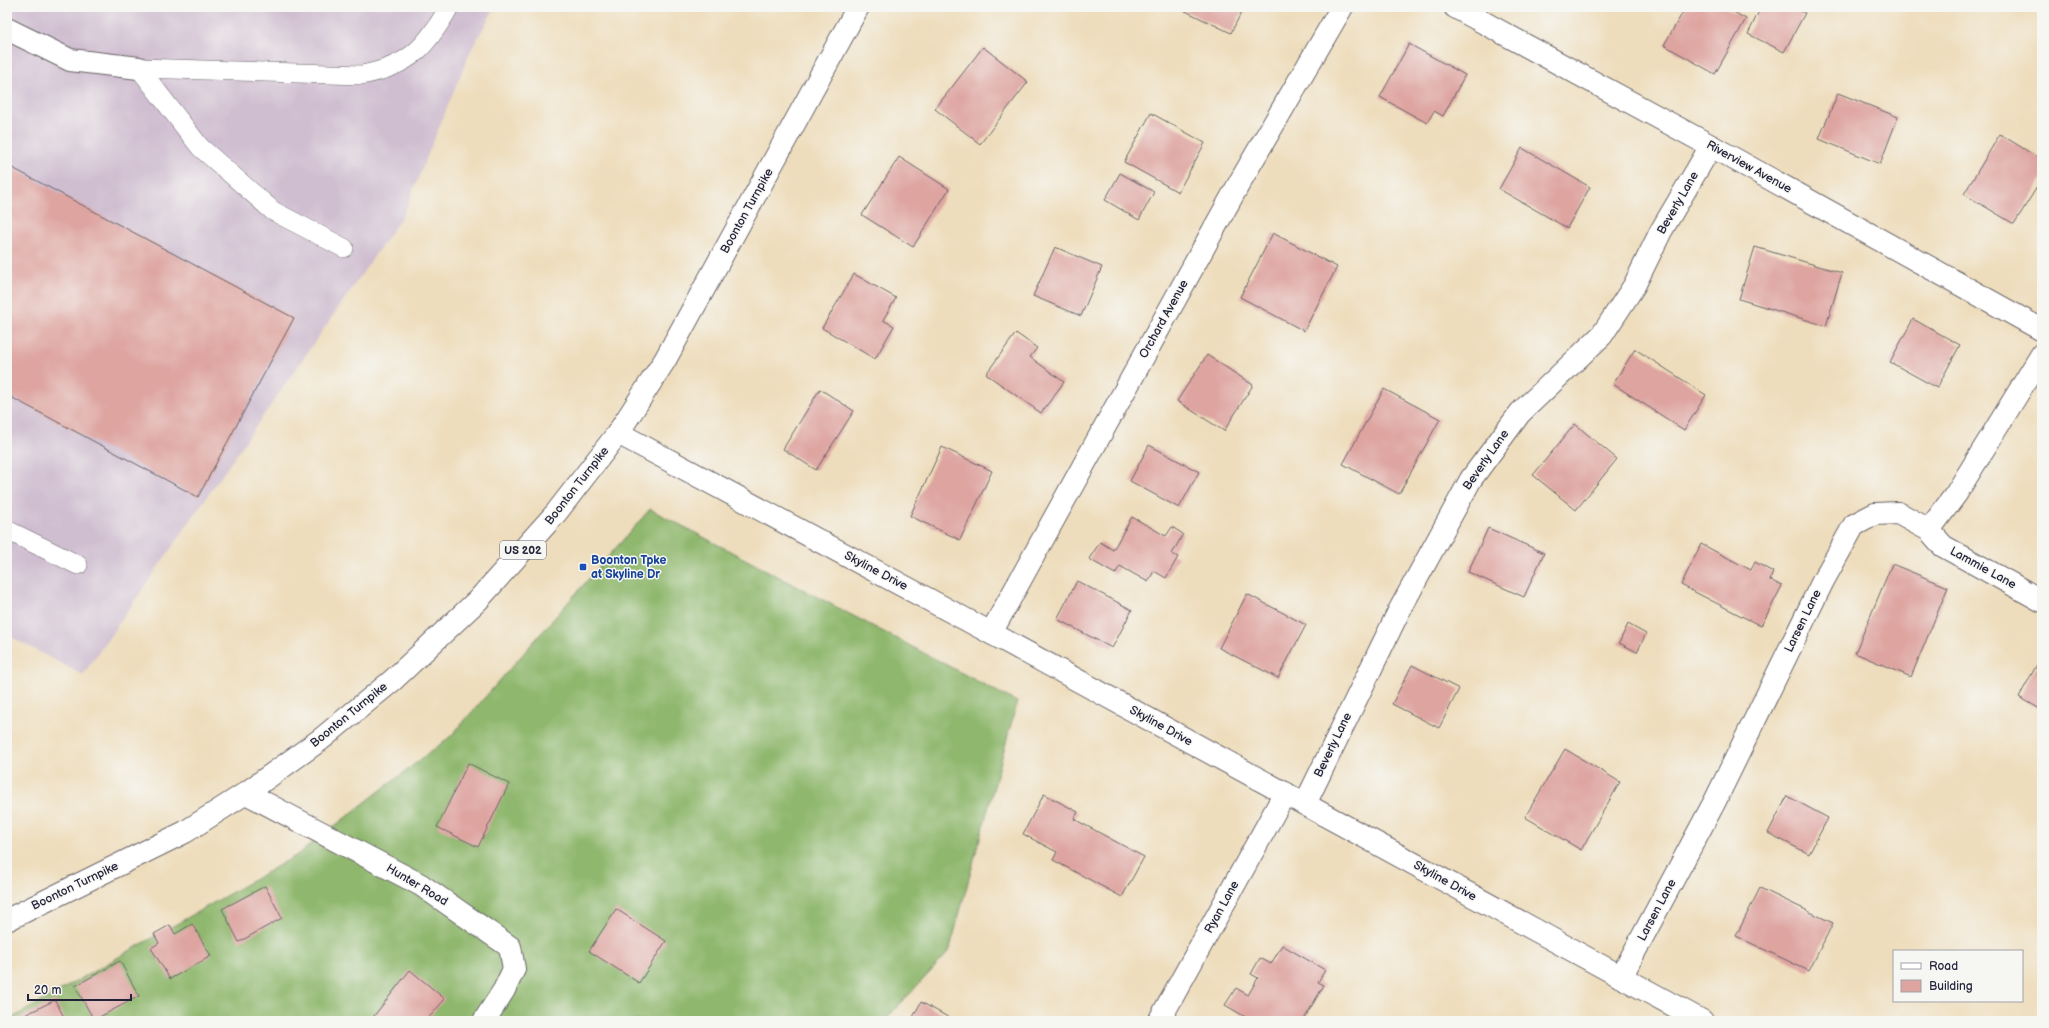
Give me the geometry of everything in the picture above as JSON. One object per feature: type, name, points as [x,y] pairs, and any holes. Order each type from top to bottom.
[{"type":"street","name":"Boonton Turnpike","points":[[7,920],[184,832],[246,793],[320,740],[393,680],[478,600],[556,513],[618,433],[665,360],[858,7]]},
{"type":"street","name":"Orchard Avenue","points":[[991,633],[1241,180],[1342,7]]},
{"type":"street","name":"Riverview Avenue","points":[[1455,7],[1711,146],[2042,330]]},
{"type":"street","points":[[7,28],[70,60],[139,68]]},
{"type":"street","name":"Beverly Lane","points":[[1305,804],[1398,611],[1471,479],[1520,413],[1602,335],[1634,286],[1661,231],[1711,146]]},
{"type":"street","points":[[1929,530],[1956,494],[2042,354]]},
{"type":"street","name":"Skyline Drive","points":[[618,433],[991,633],[1702,1021]]},
{"type":"street","name":"Larsen Lane","points":[[1621,977],[1715,801],[1823,581],[1854,525],[1875,514],[1898,514],[1929,530]]},
{"type":"street","name":"Lammie Lane","points":[[1929,530],[1943,546],[2042,601]]},
{"type":"street","name":"Hunter Road","points":[[246,793],[421,885],[510,947],[514,969],[504,990],[484,1021]]},
{"type":"street","name":"Ryan Lane","points":[[1159,1021],[1285,793]]},
{"type":"lane","points":[[139,68],[362,76],[385,71],[406,60],[424,45],[438,26],[449,7]]},
{"type":"lane","points":[[139,68],[205,152],[274,211],[344,248]]},
{"type":"lane","points":[[7,530],[78,565]]},
{"type":"shaded area","points":[[7,7],[495,7],[470,52],[403,215],[83,675],[7,635]]},
{"type":"green space","points":[[650,509],[1017,702],[949,952],[884,1021],[7,1021],[297,855],[451,736]]},
{"type":"building","points":[[1177,7],[1244,7],[1231,33]]},
{"type":"building","points":[[1686,7],[1725,7],[1746,19],[1715,74],[1664,45]]},
{"type":"building","points":[[1761,7],[1794,7],[1805,13],[1784,52],[1748,34]]},
{"type":"building","points":[[1409,44],[1465,75],[1443,116],[1434,111],[1427,123],[1380,97]]},
{"type":"building","points":[[983,47],[1028,82],[980,144],[935,109]]},
{"type":"building","points":[[1838,93],[1898,117],[1880,164],[1819,139]]},
{"type":"building","points":[[1151,113],[1205,143],[1178,192],[1124,162]]},
{"type":"building","points":[[2000,134],[2042,160],[2042,179],[2014,224],[1964,194]]},
{"type":"building","points":[[1522,148],[1590,187],[1567,228],[1499,189]]},
{"type":"building","points":[[899,157],[949,189],[913,247],[862,215]]},
{"type":"building","points":[[7,165],[294,318],[198,497],[7,395]]},
{"type":"building","points":[[1120,173],[1154,192],[1139,220],[1105,200]]},
{"type":"building","points":[[1273,233],[1337,267],[1304,331],[1240,297]]},
{"type":"building","points":[[1055,247],[1102,267],[1081,316],[1033,296]]},
{"type":"building","points":[[1755,247],[1842,273],[1826,326],[1739,299]]},
{"type":"building","points":[[854,274],[896,298],[883,320],[894,326],[875,359],[822,328]]},
{"type":"building","points":[[1913,319],[1960,345],[1937,388],[1890,362]]},
{"type":"building","points":[[1016,333],[1037,348],[1030,357],[1064,382],[1041,413],[986,374]]},
{"type":"building","points":[[1635,349],[1706,395],[1684,430],[1613,384]]},
{"type":"building","points":[[1207,355],[1253,385],[1224,431],[1177,401]]},
{"type":"building","points":[[820,389],[854,411],[816,470],[783,449]]},
{"type":"building","points":[[1384,389],[1440,419],[1399,494],[1343,464]]},
{"type":"building","points":[[1575,424],[1617,459],[1576,510],[1533,475]]},
{"type":"building","points":[[1149,445],[1199,472],[1179,508],[1130,481]]},
{"type":"building","points":[[942,447],[992,471],[960,540],[910,516]]},
{"type":"building","points":[[1132,517],[1166,536],[1172,527],[1183,534],[1172,554],[1178,557],[1166,578],[1154,571],[1148,582],[1120,566],[1115,574],[1089,559],[1100,542],[1113,550]]},
{"type":"building","points":[[1488,528],[1544,553],[1524,597],[1468,572]]},
{"type":"building","points":[[1701,544],[1751,570],[1755,562],[1773,572],[1770,580],[1782,586],[1761,626],[1681,585]]},
{"type":"building","points":[[1892,564],[1948,587],[1911,677],[1855,653]]},
{"type":"building","points":[[1077,581],[1132,610],[1112,648],[1057,619]]},
{"type":"building","points":[[1247,594],[1306,625],[1278,678],[1219,648]]},
{"type":"building","points":[[1628,624],[1646,634],[1637,652],[1619,643]]},
{"type":"building","points":[[2040,659],[2042,660],[2042,710],[2019,697]]},
{"type":"building","points":[[1412,665],[1459,689],[1439,728],[1392,704]]},
{"type":"building","points":[[1565,749],[1620,782],[1581,850],[1525,817]]},
{"type":"building","points":[[468,763],[509,784],[478,847],[437,827]]},
{"type":"building","points":[[1044,794],[1078,812],[1074,819],[1144,857],[1122,897],[1053,860],[1057,852],[1023,834]]},
{"type":"building","points":[[1787,796],[1828,818],[1809,854],[1768,833]]},
{"type":"building","points":[[265,886],[282,918],[239,942],[222,909]]},
{"type":"building","points":[[1760,888],[1833,923],[1809,971],[1736,936]]},
{"type":"building","points":[[616,909],[666,941],[639,983],[589,951]]},
{"type":"building","points":[[192,924],[211,956],[170,979],[151,948],[159,943],[154,934],[170,925],[175,934]]},
{"type":"building","points":[[1282,945],[1325,970],[1318,982],[1324,985],[1303,1021],[1241,1021],[1244,1016],[1225,1005],[1236,988],[1248,995],[1258,978],[1251,974],[1260,958],[1271,964]]},
{"type":"building","points":[[120,961],[139,996],[94,1020],[75,986]]},
{"type":"building","points":[[410,970],[445,999],[426,1021],[370,1021]]},
{"type":"building","points":[[55,1000],[66,1021],[13,1021]]},
{"type":"building","points":[[921,1002],[955,1021],[911,1021]]},
{"type":"place","name":"Boonton Tpke at Skyline Dr","points":[[583,567]]}]
